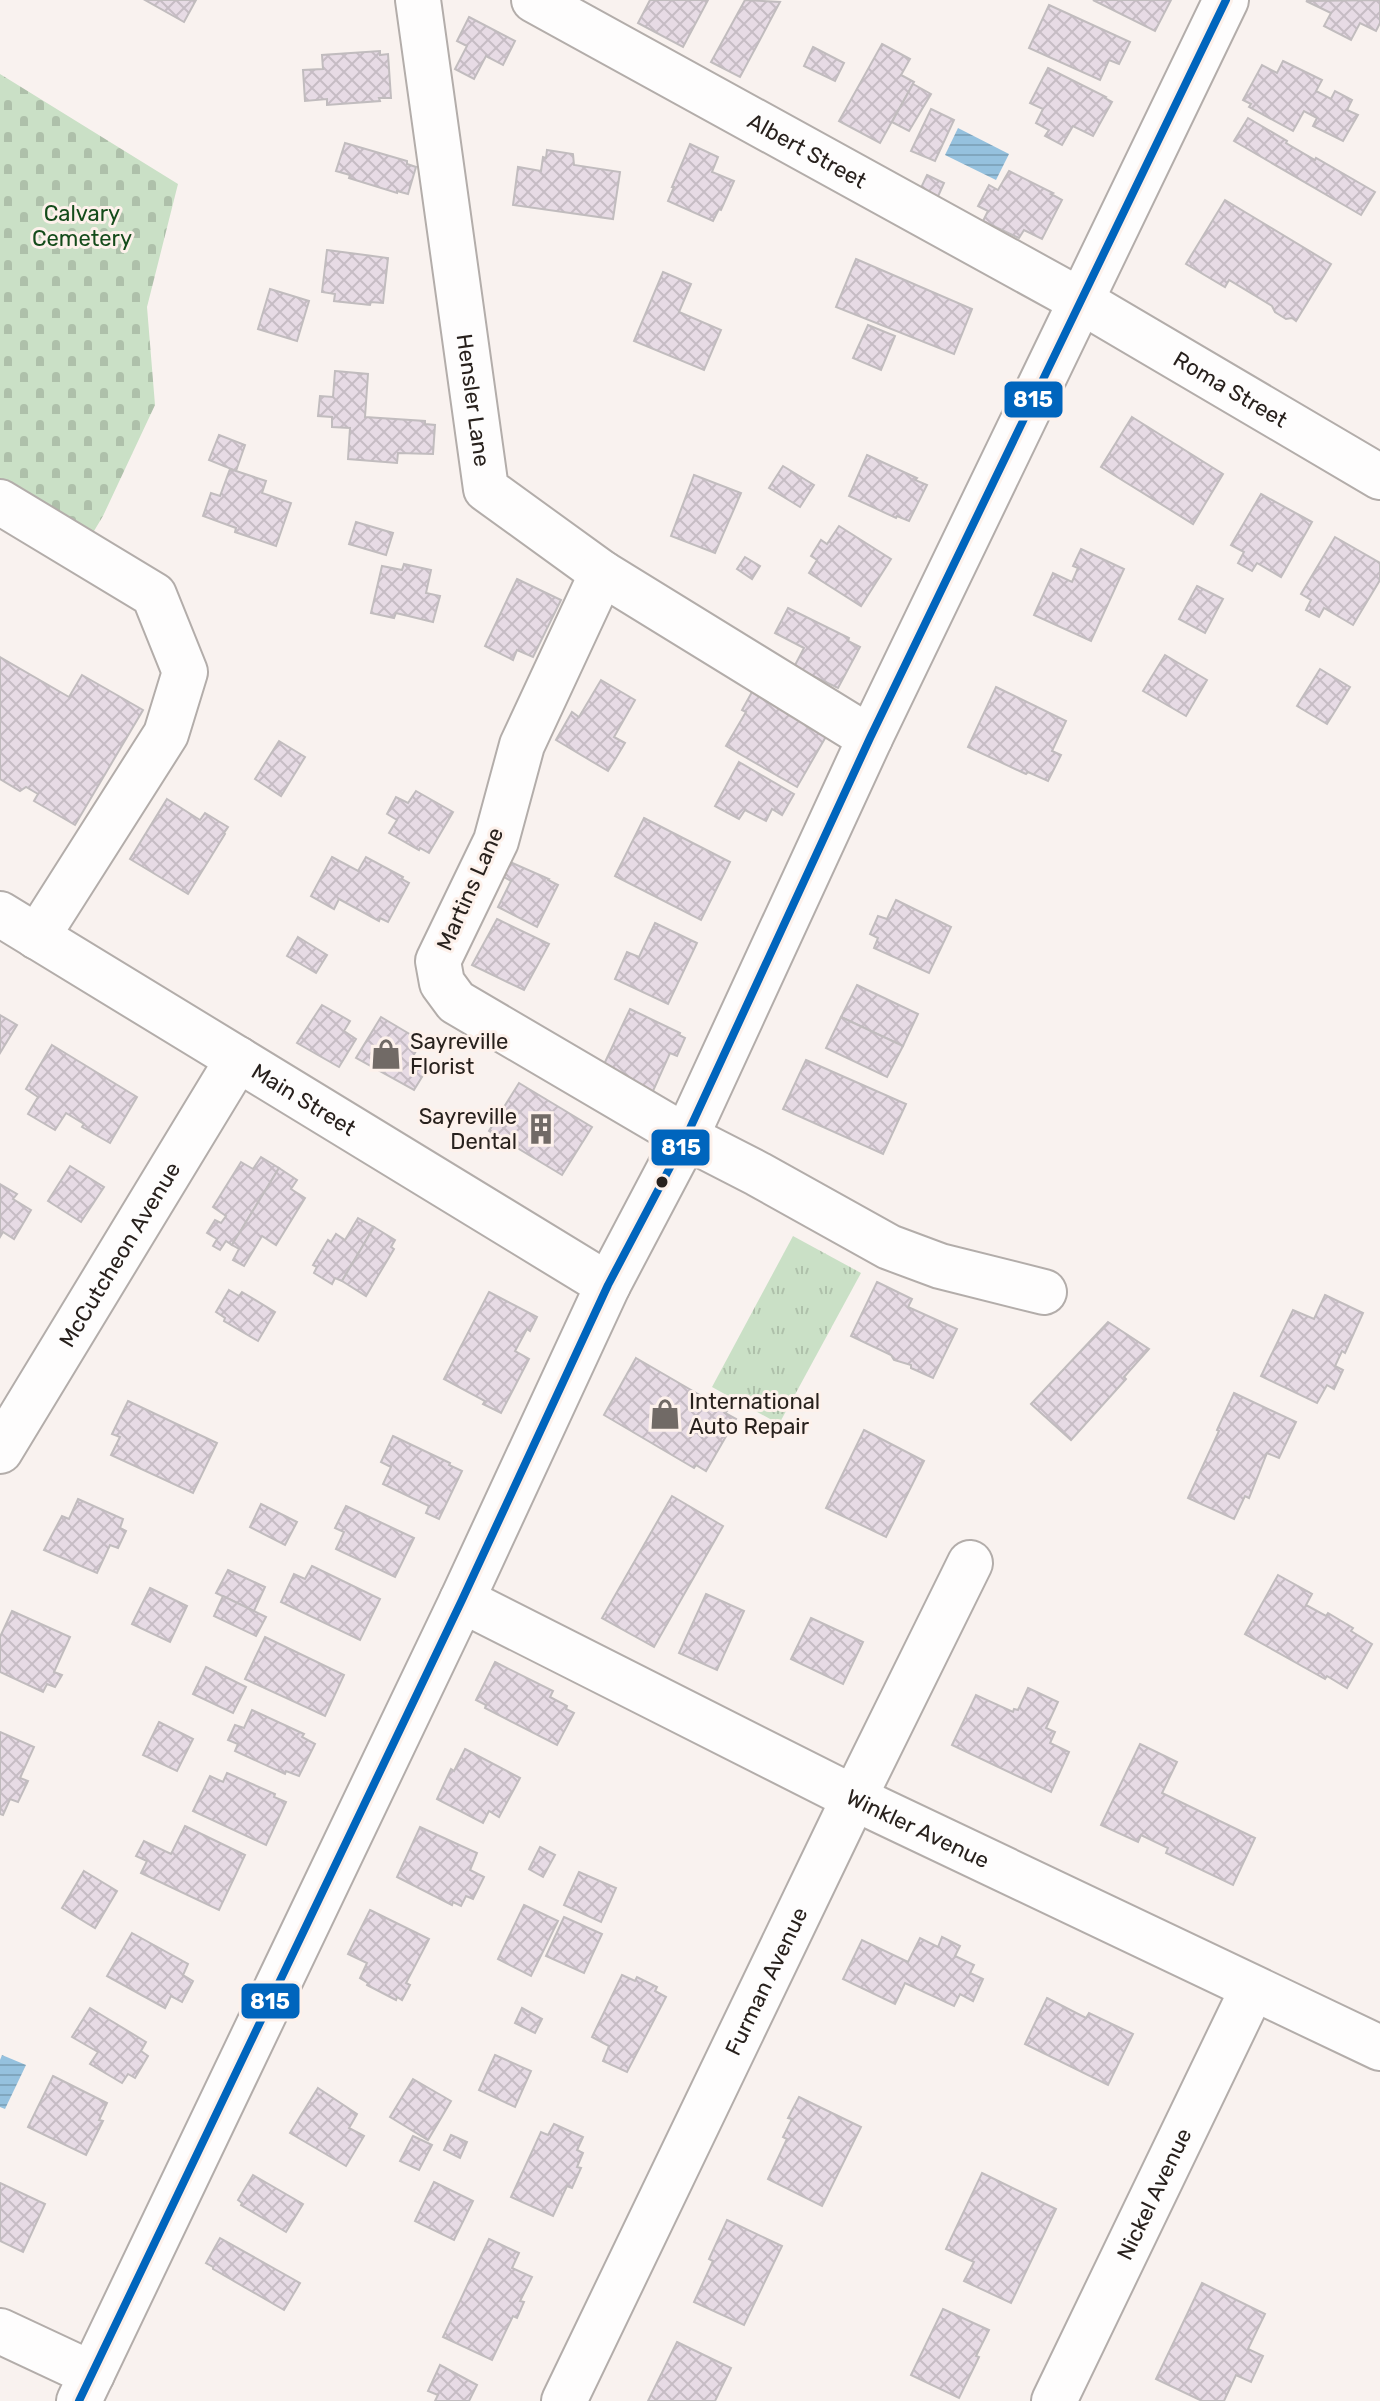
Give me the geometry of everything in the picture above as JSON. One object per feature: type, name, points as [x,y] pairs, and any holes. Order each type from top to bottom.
[{"type":"street","name":"Hensler Lane","points":[[418,0],[486,489],[602,573],[870,738]]},
{"type":"street","name":"Albert Street","points":[[534,0],[1081,301]]},
{"type":"street","points":[[0,2331],[85,2388],[462,1600],[608,1285],[686,1137],[870,738],[1226,0]]},
{"type":"street","name":"Roma Street","points":[[1081,301],[1380,477]]},
{"type":"street","points":[[0,502],[154,595],[185,672],[166,734],[37,937]]},
{"type":"street","name":"Martins Lane","points":[[602,573],[522,745],[496,841],[438,961],[442,983],[456,1002],[686,1137],[889,1247],[940,1266],[1044,1292]]},
{"type":"street","name":"Main Street","points":[[0,914],[608,1285]]},
{"type":"street","name":"McCutcheon Avenue","points":[[0,1451],[238,1059]]},
{"type":"street","name":"Furman Avenue","points":[[564,2401],[970,1563]]},
{"type":"street","name":"Winkler Avenue","points":[[462,1600],[854,1798],[1380,2048]]},
{"type":"street","name":"Nickel Avenue","points":[[1054,2401],[1253,1988]]},
{"type":"green space","name":"Calvary Cemetery","points":[[0,74],[178,184],[147,307],[155,405],[103,516],[82,551],[0,502]]},
{"type":"green space","points":[[793,1236],[861,1273],[779,1424],[712,1387]]},
{"type":"water","points":[[958,128],[1009,154],[996,180],[945,155]]},
{"type":"water","points":[[2,2055],[26,2065],[5,2109],[0,2107]]},
{"type":"building","points":[[145,0],[196,0],[184,22]]},
{"type":"building","points":[[650,0],[708,0],[683,47],[638,23]]},
{"type":"building","points":[[745,0],[780,2],[740,77],[711,62]]},
{"type":"building","points":[[1093,0],[1171,0],[1155,31]]},
{"type":"building","points":[[1380,0],[1380,23],[1376,31],[1360,23],[1351,40],[1324,26],[1331,13],[1306,1]]},
{"type":"building","points":[[1049,5],[1130,42],[1119,64],[1109,60],[1100,80],[1029,48]]},
{"type":"building","points":[[469,17],[515,41],[503,65],[486,56],[474,79],[455,69],[467,46],[457,41]]},
{"type":"building","points":[[882,44],[910,59],[901,75],[914,82],[880,143],[839,121]]},
{"type":"building","points":[[813,47],[844,63],[835,81],[804,66]]},
{"type":"building","points":[[380,51],[380,55],[388,54],[391,98],[327,105],[327,99],[305,101],[303,70],[323,69],[322,55]]},
{"type":"building","points":[[1283,61],[1322,80],[1316,91],[1331,99],[1335,91],[1352,100],[1347,110],[1358,115],[1343,141],[1313,126],[1317,118],[1304,111],[1293,131],[1249,107],[1251,104],[1243,100],[1262,65],[1277,73]]},
{"type":"building","points":[[1048,68],[1112,102],[1093,136],[1073,126],[1062,145],[1045,136],[1049,130],[1036,123],[1043,109],[1030,103]]},
{"type":"building","points":[[913,84],[931,94],[909,131],[892,122]]},
{"type":"building","points":[[931,109],[954,120],[935,161],[911,151]]},
{"type":"building","points":[[1248,118],[1315,160],[1375,192],[1361,215],[1234,141]]},
{"type":"building","points":[[345,143],[407,161],[407,164],[416,167],[408,194],[349,178],[350,175],[336,171]]},
{"type":"building","points":[[690,144],[718,157],[712,172],[734,181],[713,221],[668,201]]},
{"type":"building","points":[[547,150],[573,154],[574,165],[620,172],[613,219],[513,205],[518,167],[541,171]]},
{"type":"building","points":[[1009,171],[1062,200],[1042,239],[1024,230],[1019,238],[983,221],[988,211],[978,206],[989,185],[998,190]]},
{"type":"building","points":[[927,175],[944,183],[935,203],[918,194]]},
{"type":"building","points":[[1225,200],[1331,264],[1296,321],[1286,319],[1272,306],[1229,280],[1225,287],[1186,264]]},
{"type":"building","points":[[327,250],[388,258],[383,303],[371,302],[370,305],[334,301],[335,294],[322,292]]},
{"type":"building","points":[[856,259],[972,309],[954,354],[836,307]]},
{"type":"building","points":[[663,272],[691,284],[679,312],[721,330],[704,370],[634,341]]},
{"type":"building","points":[[270,289],[309,301],[297,341],[258,329]]},
{"type":"building","points":[[868,325],[895,336],[881,370],[853,358]]},
{"type":"building","points":[[335,371],[368,374],[365,417],[425,421],[425,424],[435,425],[433,454],[398,453],[397,463],[348,459],[350,428],[332,427],[332,417],[318,416],[320,396],[333,397]]},
{"type":"building","points":[[1132,417],[1223,474],[1193,524],[1101,467]]},
{"type":"building","points":[[219,435],[245,445],[236,471],[209,460]]},
{"type":"building","points":[[867,455],[927,485],[909,521],[849,496]]},
{"type":"building","points":[[783,466],[814,485],[800,507],[769,488]]},
{"type":"building","points":[[230,469],[266,481],[262,493],[291,503],[276,546],[235,532],[236,528],[203,516],[211,493],[220,496]]},
{"type":"building","points":[[694,475],[741,493],[715,553],[671,536]]},
{"type":"building","points":[[1261,494],[1312,522],[1281,577],[1257,563],[1252,571],[1238,563],[1244,552],[1231,545]]},
{"type":"building","points":[[356,522],[393,533],[386,555],[349,544]]},
{"type":"building","points":[[839,526],[891,559],[861,606],[809,573],[817,560],[811,556],[821,540],[827,544]]},
{"type":"building","points":[[1335,537],[1380,563],[1380,580],[1353,625],[1324,608],[1319,617],[1306,610],[1311,600],[1301,594]]},
{"type":"building","points":[[1081,549],[1124,569],[1091,641],[1034,615],[1053,573],[1072,582],[1078,568],[1073,566]]},
{"type":"building","points":[[745,557],[760,566],[752,579],[737,569]]},
{"type":"building","points":[[404,564],[431,570],[426,593],[440,596],[433,622],[396,613],[394,618],[371,613],[382,566],[402,570]]},
{"type":"building","points":[[517,579],[561,600],[533,657],[517,650],[513,660],[485,646]]},
{"type":"building","points":[[1197,586],[1223,599],[1205,633],[1179,619]]},
{"type":"building","points":[[788,608],[849,638],[848,641],[860,647],[838,688],[794,667],[804,648],[775,633]]},
{"type":"building","points":[[1165,655],[1207,680],[1186,716],[1143,691]]},
{"type":"building","points":[[0,657],[69,697],[82,675],[143,710],[75,825],[34,801],[38,794],[26,787],[20,791],[0,779]]},
{"type":"building","points":[[1320,669],[1350,687],[1327,724],[1297,706]]},
{"type":"building","points":[[601,680],[635,700],[614,737],[625,743],[608,771],[556,740],[572,712],[579,717]]},
{"type":"building","points":[[757,683],[828,733],[797,787],[726,746],[746,712],[742,710]]},
{"type":"building","points":[[996,687],[1066,721],[1052,751],[1061,755],[1048,781],[968,747]]},
{"type":"building","points":[[279,741],[305,757],[281,796],[255,779]]},
{"type":"building","points":[[739,762],[794,794],[782,815],[772,809],[766,821],[745,810],[739,819],[715,806]]},
{"type":"building","points":[[416,791],[453,812],[429,853],[389,833],[397,820],[387,814],[396,797],[408,803]]},
{"type":"building","points":[[167,799],[200,820],[205,813],[228,827],[188,894],[130,859]]},
{"type":"building","points":[[644,818],[730,862],[701,920],[615,876]]},
{"type":"building","points":[[332,857],[358,871],[366,857],[409,883],[388,922],[380,918],[379,921],[339,899],[334,909],[311,896]]},
{"type":"building","points":[[510,862],[558,885],[537,927],[498,907],[511,881],[504,877]]},
{"type":"building","points":[[896,900],[951,927],[929,973],[874,948],[878,938],[870,934],[878,916],[887,919]]},
{"type":"building","points":[[497,919],[549,944],[524,990],[472,965]]},
{"type":"building","points":[[655,923],[697,943],[668,1004],[615,979],[627,952],[639,957]]},
{"type":"building","points":[[298,937],[327,955],[316,973],[287,956]]},
{"type":"building","points":[[857,985],[918,1014],[903,1046],[841,1017]]},
{"type":"building","points":[[322,1005],[350,1021],[344,1031],[356,1039],[339,1067],[297,1043]]},
{"type":"building","points":[[630,1009],[685,1038],[677,1056],[670,1053],[649,1100],[598,1077]]},
{"type":"building","points":[[0,1015],[17,1025],[0,1053]]},
{"type":"building","name":"Sayreville Florist","points":[[381,1017],[418,1039],[412,1049],[416,1051],[412,1058],[428,1067],[414,1090],[356,1058]]},
{"type":"building","points":[[841,1017],[903,1046],[887,1077],[826,1048]]},
{"type":"building","points":[[52,1045],[137,1097],[110,1143],[82,1127],[84,1124],[66,1113],[55,1130],[28,1114],[38,1097],[26,1089]]},
{"type":"building","points":[[806,1060],[906,1104],[883,1154],[783,1109]]},
{"type":"building","name":"Sayreville Dental","points":[[519,1083],[592,1127],[562,1175],[489,1131]]},
{"type":"building","points":[[261,1157],[279,1168],[232,1245],[226,1241],[220,1250],[213,1246],[217,1239],[207,1233],[215,1220],[221,1223],[226,1216],[213,1207],[241,1162],[253,1169]]},
{"type":"building","points":[[70,1166],[104,1187],[81,1222],[48,1201]]},
{"type":"building","points":[[279,1168],[297,1180],[291,1189],[305,1198],[276,1245],[262,1236],[244,1266],[233,1260],[239,1249],[232,1245]]},
{"type":"building","points":[[0,1184],[17,1194],[13,1199],[31,1210],[14,1239],[3,1232],[0,1237]]},
{"type":"building","points":[[358,1218],[374,1227],[342,1281],[335,1278],[332,1284],[314,1273],[317,1267],[313,1265],[328,1240],[331,1242],[336,1234],[345,1240]]},
{"type":"building","points":[[374,1227],[395,1240],[391,1247],[394,1249],[366,1296],[342,1281]]},
{"type":"building","points":[[877,1282],[912,1299],[908,1307],[957,1329],[933,1378],[851,1336]]},
{"type":"building","points":[[229,1290],[239,1296],[242,1292],[275,1312],[258,1341],[224,1321],[225,1318],[216,1312]]},
{"type":"building","points":[[489,1292],[537,1317],[515,1351],[529,1359],[501,1413],[444,1379]]},
{"type":"building","points":[[1325,1295],[1363,1313],[1345,1353],[1342,1351],[1335,1366],[1343,1370],[1334,1389],[1327,1385],[1317,1403],[1261,1376],[1293,1310],[1314,1319]]},
{"type":"building","points":[[1108,1322],[1149,1349],[1071,1440],[1031,1404]]},
{"type":"building","name":"International Auto Repair","points":[[636,1358],[736,1419],[706,1471],[696,1465],[694,1468],[604,1415]]},
{"type":"building","points":[[1234,1393],[1296,1422],[1279,1458],[1267,1453],[1249,1498],[1245,1496],[1234,1519],[1188,1498]]},
{"type":"building","points":[[128,1401],[217,1443],[193,1493],[111,1455],[120,1437],[112,1434]]},
{"type":"building","points":[[864,1430],[924,1461],[886,1537],[826,1508]]},
{"type":"building","points":[[393,1436],[462,1471],[439,1519],[426,1513],[429,1506],[383,1484],[391,1467],[381,1462]]},
{"type":"building","points":[[672,1496],[723,1526],[654,1647],[602,1618]]},
{"type":"building","points":[[78,1499],[123,1519],[120,1528],[126,1531],[118,1548],[110,1545],[97,1573],[44,1550],[62,1516],[69,1519]]},
{"type":"building","points":[[261,1504],[297,1522],[285,1545],[250,1527]]},
{"type":"building","points":[[346,1506],[414,1538],[395,1577],[336,1549],[344,1532],[335,1528]]},
{"type":"building","points":[[312,1566],[380,1599],[360,1640],[281,1602],[294,1574],[305,1579]]},
{"type":"building","points":[[228,1570],[265,1587],[254,1611],[216,1593]]},
{"type":"building","points":[[1278,1575],[1312,1594],[1306,1605],[1326,1616],[1328,1613],[1372,1644],[1347,1688],[1245,1634]]},
{"type":"building","points":[[150,1588],[187,1606],[170,1642],[132,1624]]},
{"type":"building","points":[[706,1594],[744,1611],[717,1670],[679,1653]]},
{"type":"building","points":[[223,1596],[266,1617],[256,1636],[214,1616]]},
{"type":"building","points":[[12,1611],[70,1637],[54,1672],[62,1675],[55,1687],[47,1684],[43,1692],[0,1672],[0,1637]]},
{"type":"building","points":[[811,1618],[863,1642],[843,1684],[791,1659]]},
{"type":"building","points":[[265,1637],[344,1675],[325,1716],[245,1679]]},
{"type":"building","points":[[495,1662],[553,1691],[550,1697],[574,1713],[557,1745],[485,1708],[486,1705],[476,1700]]},
{"type":"building","points":[[206,1667],[246,1687],[233,1713],[193,1694]]},
{"type":"building","points":[[1028,1688],[1058,1702],[1046,1728],[1055,1732],[1050,1743],[1069,1752],[1051,1792],[952,1745],[976,1695],[1013,1712],[1014,1709],[1018,1710]]},
{"type":"building","points":[[252,1710],[304,1734],[302,1737],[315,1744],[299,1776],[286,1771],[285,1774],[235,1751],[238,1744],[228,1740],[235,1725],[244,1728]]},
{"type":"building","points":[[159,1722],[193,1739],[177,1771],[143,1755]]},
{"type":"building","points":[[0,1732],[34,1747],[20,1778],[28,1781],[18,1802],[10,1799],[3,1815],[0,1814]]},
{"type":"building","points":[[1140,1744],[1177,1762],[1162,1793],[1255,1838],[1233,1885],[1166,1853],[1168,1848],[1141,1835],[1138,1842],[1101,1825]]},
{"type":"building","points":[[465,1749],[520,1778],[499,1817],[489,1811],[483,1823],[437,1799],[451,1769],[454,1771]]},
{"type":"building","points":[[227,1773],[286,1802],[266,1845],[193,1811],[210,1776],[223,1782]]},
{"type":"building","points":[[185,1826],[245,1855],[219,1910],[141,1873],[147,1861],[136,1856],[144,1841],[171,1854]]},
{"type":"building","points":[[420,1827],[477,1853],[470,1870],[484,1877],[473,1899],[466,1896],[461,1906],[453,1902],[452,1905],[397,1877]]},
{"type":"building","points":[[540,1847],[555,1855],[543,1877],[529,1869]]},
{"type":"building","points":[[84,1871],[117,1891],[95,1928],[62,1908]]},
{"type":"building","points":[[579,1872],[616,1888],[601,1922],[564,1905]]},
{"type":"building","points":[[524,1905],[558,1921],[531,1976],[498,1959]]},
{"type":"building","points":[[370,1910],[429,1939],[406,1983],[410,1985],[402,2000],[367,1985],[360,1978],[367,1963],[348,1954]]},
{"type":"building","points":[[564,1917],[602,1934],[584,1973],[546,1956]]},
{"type":"building","points":[[132,1933],[188,1964],[183,1975],[193,1981],[182,2002],[171,1996],[165,2008],[107,1976]]},
{"type":"building","points":[[942,1937],[960,1946],[955,1956],[974,1965],[970,1973],[983,1979],[973,2001],[960,1994],[954,2006],[905,1983],[895,2004],[843,1979],[862,1940],[908,1962],[920,1938],[938,1947]]},
{"type":"building","points":[[622,1975],[635,1981],[637,1977],[657,1987],[655,1991],[666,1997],[627,2072],[603,2061],[609,2046],[592,2037]]},
{"type":"building","points":[[1047,1998],[1086,2018],[1089,2013],[1133,2034],[1108,2085],[1025,2044]]},
{"type":"building","points":[[90,2008],[146,2042],[141,2051],[148,2056],[135,2078],[128,2074],[122,2083],[90,2064],[98,2052],[72,2037]]},
{"type":"building","points":[[522,2008],[542,2019],[535,2033],[515,2023]]},
{"type":"building","points":[[495,2055],[531,2071],[515,2107],[479,2090]]},
{"type":"building","points":[[53,2076],[107,2103],[99,2120],[103,2121],[86,2155],[28,2127]]},
{"type":"building","points":[[413,2079],[451,2101],[428,2140],[390,2117]]},
{"type":"building","points":[[318,2088],[357,2114],[349,2128],[364,2136],[346,2166],[290,2133]]},
{"type":"building","points":[[799,2097],[861,2127],[822,2206],[768,2179],[787,2139],[783,2137],[792,2119],[788,2118]]},
{"type":"building","points":[[554,2124],[583,2137],[577,2150],[583,2153],[577,2167],[581,2168],[572,2188],[567,2186],[553,2216],[511,2197],[541,2132],[548,2135]]},
{"type":"building","points":[[451,2135],[467,2142],[460,2158],[444,2150]]},
{"type":"building","points":[[413,2136],[432,2145],[419,2170],[400,2161]]},
{"type":"building","points":[[982,2173],[1056,2209],[1011,2303],[964,2281],[974,2262],[946,2249]]},
{"type":"building","points":[[253,2175],[303,2204],[286,2232],[241,2205],[238,2200]]},
{"type":"building","points":[[434,2182],[473,2201],[454,2240],[415,2221]]},
{"type":"building","points":[[0,2183],[45,2204],[23,2252],[0,2241]]},
{"type":"building","points":[[727,2220],[782,2246],[744,2325],[694,2302]]},
{"type":"building","points":[[220,2238],[300,2283],[284,2310],[206,2263]]},
{"type":"building","points":[[489,2239],[519,2253],[512,2268],[532,2277],[520,2301],[524,2302],[517,2318],[513,2316],[492,2360],[443,2337]]},
{"type":"building","points":[[1202,2283],[1265,2314],[1248,2349],[1263,2356],[1251,2382],[1236,2375],[1224,2401],[1202,2401],[1156,2379]]},
{"type":"building","points":[[943,2309],[989,2330],[959,2398],[911,2375]]},
{"type":"building","points":[[677,2342],[731,2368],[715,2401],[648,2401]]},
{"type":"building","points":[[440,2365],[477,2385],[469,2401],[435,2401],[438,2395],[428,2391]]},
{"type":"transit line","name":"815","points":[[79,2401],[462,1600],[608,1285],[686,1137],[870,738],[1226,0]]},
{"type":"place","name":"Sayreville Florist","points":[[386,1054]]},
{"type":"place","name":"Sayreville Dental","points":[[541,1129]]},
{"type":"place","name":"International Auto Repair","points":[[665,1414]]}]
